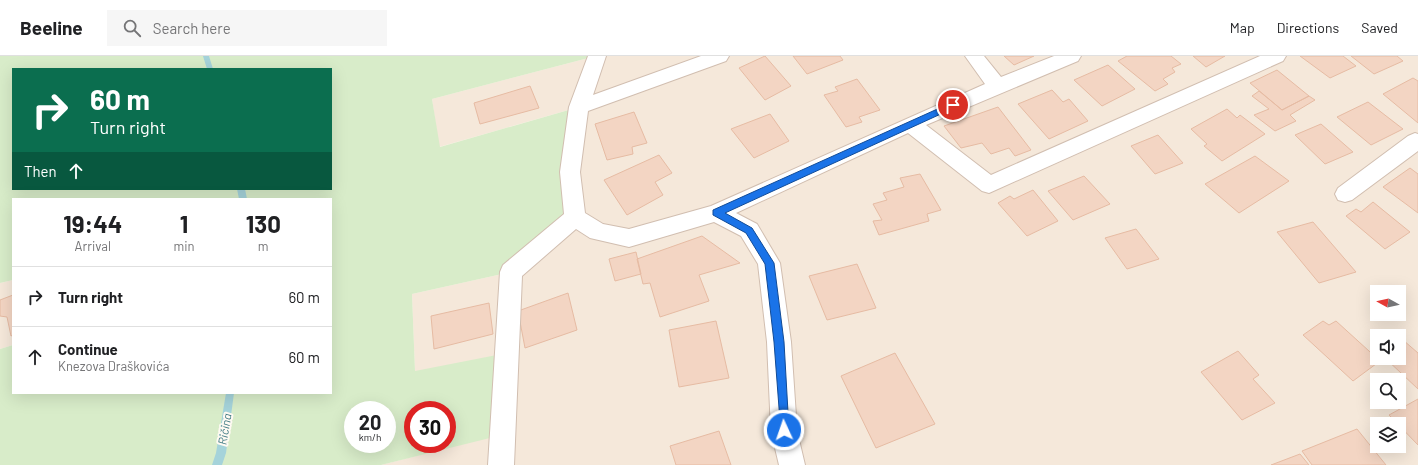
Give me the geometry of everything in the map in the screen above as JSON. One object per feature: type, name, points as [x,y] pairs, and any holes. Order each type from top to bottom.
[{"type":"street","points":[[575,218],[570,172],[579,107],[597,56]]},
{"type":"street","points":[[579,107],[720,56]]},
{"type":"street","points":[[974,56],[997,86]]},
{"type":"street","points":[[575,218],[598,232],[628,238],[716,213],[910,124],[997,86],[1072,56]]},
{"type":"street","points":[[910,124],[989,185],[1277,56]]},
{"type":"street","points":[[1345,194],[1415,141],[1418,142]]},
{"type":"street","points":[[716,213],[749,230],[769,263],[779,342],[784,430],[792,465]]},
{"type":"street","points":[[501,465],[511,272],[575,218]]},
{"type":"shaded area","points":[[596,56],[1418,56],[1418,465],[381,465],[428,453],[456,453],[456,446],[502,434],[415,371],[412,294],[511,272],[579,107],[439,147],[432,99]]},
{"type":"shaded area","points":[[12,280],[12,345],[0,349],[0,283]]},
{"type":"green space","points":[[0,56],[596,56],[432,99],[440,147],[579,107],[575,217],[511,272],[412,294],[415,371],[507,353],[502,435],[456,446],[456,401],[404,401],[404,453],[429,453],[381,465],[0,465],[0,349],[12,345],[12,394],[332,394],[332,198],[12,198],[12,280],[0,283]]},
{"type":"building","points":[[765,56],[791,86],[765,100],[739,68]]},
{"type":"building","points":[[793,56],[840,56],[843,60],[807,74]]},
{"type":"building","points":[[1004,56],[1034,56],[1014,65]]},
{"type":"building","points":[[1127,56],[1171,56],[1181,64],[1172,68],[1175,72],[1163,79],[1168,84],[1155,91],[1118,61]]},
{"type":"building","points":[[1193,56],[1225,56],[1206,67]]},
{"type":"building","points":[[1300,56],[1343,56],[1356,66],[1330,78]]},
{"type":"building","points":[[1351,56],[1397,56],[1403,61],[1374,74]]},
{"type":"building","points":[[1108,65],[1135,89],[1102,106],[1074,80]]},
{"type":"building","points":[[1277,70],[1309,96],[1282,110],[1250,83]]},
{"type":"building","points":[[1413,78],[1418,81],[1418,123],[1383,94]]},
{"type":"building","points":[[857,79],[880,110],[859,117],[862,122],[846,127],[824,95],[838,91],[835,87]]},
{"type":"building","points":[[530,86],[539,108],[480,124],[474,103]]},
{"type":"building","points":[[1052,90],[1063,102],[1069,99],[1088,121],[1049,139],[1018,104]]},
{"type":"building","points":[[1259,91],[1282,110],[1309,96],[1315,100],[1290,115],[1296,121],[1275,131],[1254,115],[1269,109],[1252,96]]},
{"type":"building","points":[[1368,102],[1403,129],[1371,145],[1337,117]]},
{"type":"building","points":[[998,107],[1031,150],[1015,156],[1009,148],[991,154],[982,143],[961,148],[944,126]]},
{"type":"building","points":[[1227,109],[1237,118],[1240,115],[1265,134],[1222,161],[1204,146],[1207,144],[1191,129]]},
{"type":"building","points":[[634,112],[647,143],[632,147],[633,154],[607,160],[595,124]]},
{"type":"building","points":[[770,114],[789,141],[754,158],[731,129]]},
{"type":"building","points":[[1321,124],[1353,152],[1325,164],[1295,135]]},
{"type":"building","points":[[1158,135],[1183,163],[1155,174],[1131,146]]},
{"type":"building","points":[[659,155],[672,173],[655,182],[663,195],[627,215],[604,180]]},
{"type":"building","points":[[1255,156],[1289,181],[1239,213],[1205,184]]},
{"type":"building","points":[[1410,168],[1418,174],[1418,213],[1383,187]]},
{"type":"building","points":[[920,174],[941,210],[927,214],[929,221],[879,235],[873,221],[882,220],[873,204],[887,200],[883,193],[904,187],[900,178]]},
{"type":"building","points":[[1084,176],[1110,204],[1073,220],[1048,191]]},
{"type":"building","points":[[1033,190],[1058,221],[1027,236],[998,203],[1010,196],[1014,199]]},
{"type":"building","points":[[1373,202],[1410,232],[1385,249],[1346,216],[1356,209],[1361,212]]},
{"type":"building","points":[[1313,222],[1356,272],[1319,283],[1277,232]]},
{"type":"building","points":[[1136,229],[1159,259],[1127,269],[1105,238]]},
{"type":"building","points":[[702,236],[740,263],[699,275],[709,301],[660,317],[650,283],[643,284],[637,259]]},
{"type":"building","points":[[636,252],[641,274],[615,281],[609,259]]},
{"type":"building","points":[[857,264],[876,308],[827,320],[809,276]]},
{"type":"building","points":[[568,293],[577,330],[525,348],[518,311]]},
{"type":"building","points":[[12,295],[11,336],[7,317],[0,316],[0,300]]},
{"type":"building","points":[[489,303],[493,334],[434,349],[431,316]]},
{"type":"building","points":[[716,321],[729,378],[679,387],[669,330]]},
{"type":"building","points":[[1323,321],[1329,325],[1336,321],[1370,352],[1370,365],[1375,365],[1353,381],[1303,335]]},
{"type":"building","points":[[1406,343],[1418,353],[1418,389],[1406,378],[1406,373],[1401,373],[1392,365],[1406,365]]},
{"type":"building","points":[[1238,351],[1259,375],[1253,379],[1275,403],[1242,420],[1201,372]]},
{"type":"building","points":[[895,353],[935,424],[876,448],[841,376]]},
{"type":"building","points":[[1418,399],[1418,445],[1406,433],[1406,417],[1391,417],[1389,415],[1400,409],[1406,409],[1406,406]]},
{"type":"building","points":[[1357,429],[1370,445],[1370,453],[1376,453],[1386,465],[1312,465],[1302,451]]},
{"type":"building","points":[[719,431],[731,465],[676,465],[670,446]]},
{"type":"building","points":[[1300,454],[1309,465],[1271,465]]},
{"type":"waterway","name":"Ričina","points":[[206,56],[210,68]]},
{"type":"waterway","name":"Ričina","points":[[241,190],[243,198]]},
{"type":"waterway","name":"Ričina","points":[[217,465],[221,453],[230,394]]},
{"type":"route","points":[[784,430],[779,342],[769,263],[749,230],[716,213],[953,105]]}]
